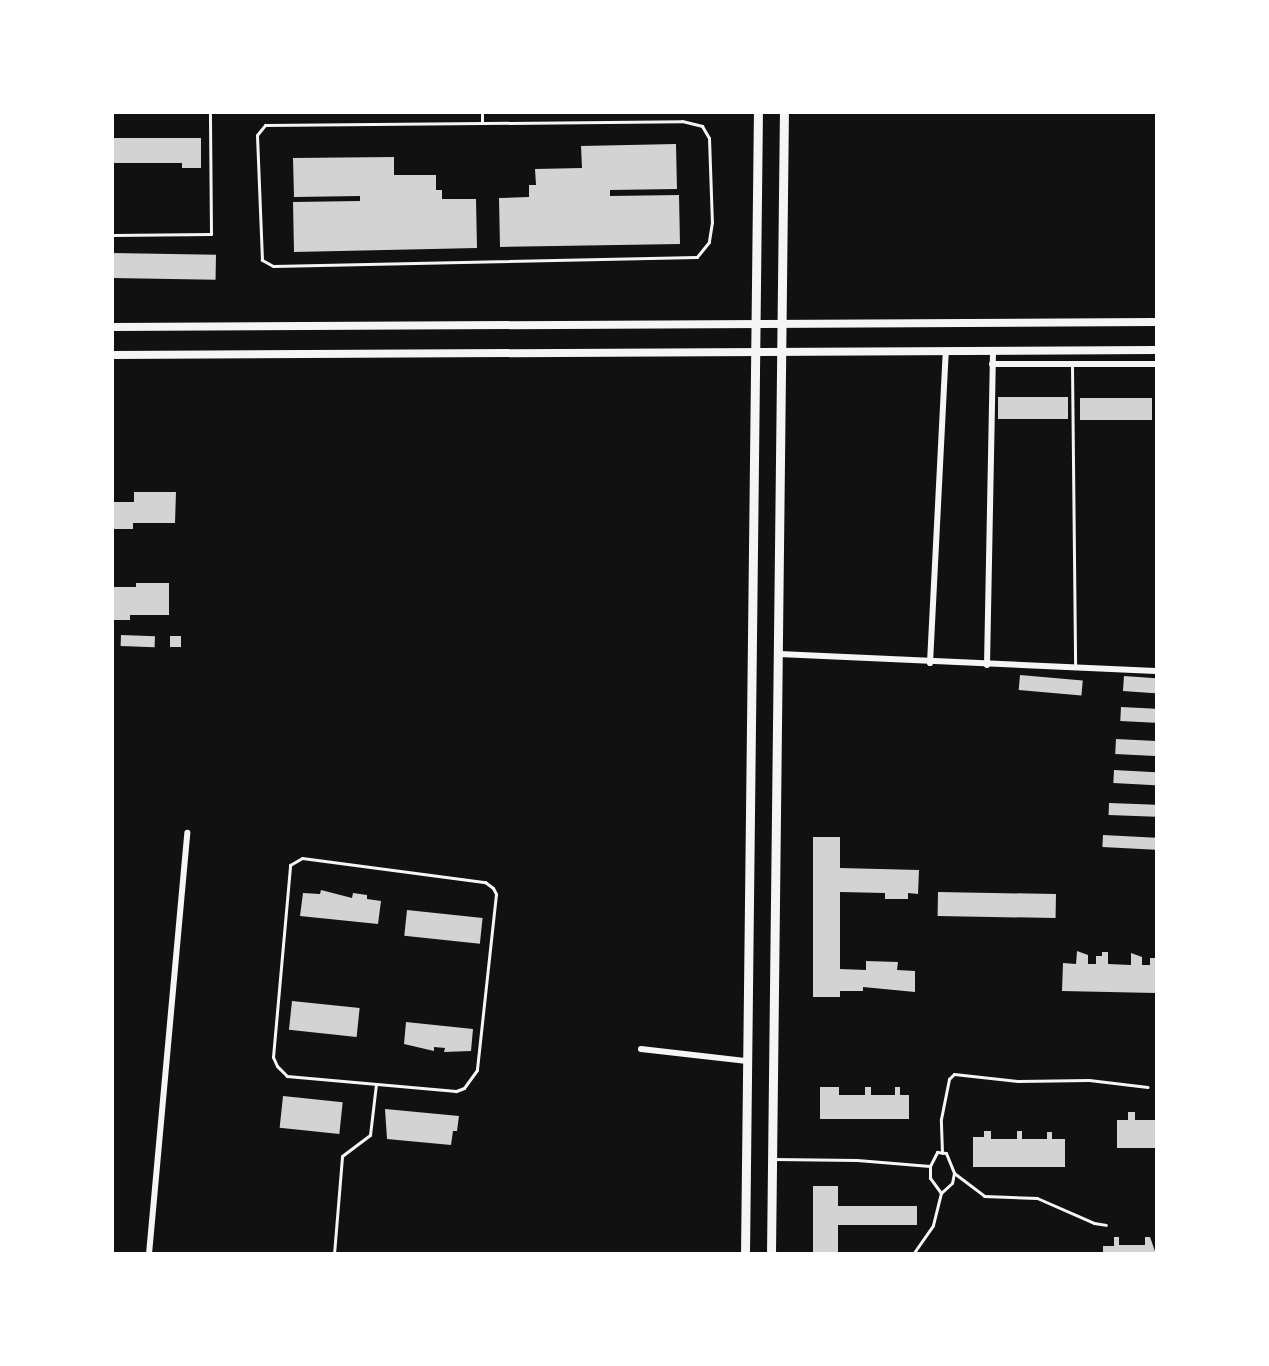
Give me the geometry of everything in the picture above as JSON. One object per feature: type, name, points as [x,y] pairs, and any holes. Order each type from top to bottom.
[{"type":"main road","points":[[745,1254],[758,112]]},
{"type":"main road","points":[[771,1254],[784,112]]},
{"type":"street","points":[[112,327],[1156,322]]},
{"type":"street","points":[[112,355],[1156,350]]},
{"type":"street","points":[[930,663],[946,351]]},
{"type":"street","points":[[987,665],[993,351]]},
{"type":"street","points":[[992,364],[1156,363]]},
{"type":"street","points":[[779,654],[930,663],[1156,671]]},
{"type":"street","points":[[149,1254],[187,833]]},
{"type":"street","points":[[641,1049],[747,1061]]},
{"type":"lane","points":[[112,235],[211,234],[210,112]]},
{"type":"lane","points":[[482,112],[483,123]]},
{"type":"lane","points":[[682,122],[702,126],[709,138],[711,222],[704,251],[697,256],[285,266],[262,260],[257,135],[265,125],[483,123],[682,122]]},
{"type":"lane","points":[[1072,364],[1075,668]]},
{"type":"lane","points":[[296,859],[485,882],[496,894],[477,1070],[472,1080],[456,1091],[376,1084],[287,1076],[277,1066],[273,1057],[290,866],[296,859]]},
{"type":"lane","points":[[942,1153],[940,1119],[949,1079],[954,1074],[1018,1081],[1089,1080],[1148,1087]]},
{"type":"lane","points":[[334,1254],[342,1156],[370,1135],[376,1084]]},
{"type":"lane","points":[[941,1193],[933,1186],[930,1166],[937,1152],[946,1153],[954,1173],[984,1196],[1037,1198],[1094,1223],[1107,1225]]},
{"type":"lane","points":[[772,1159],[857,1160],[930,1166]]},
{"type":"lane","points":[[913,1254],[933,1225],[941,1193],[952,1183],[954,1173]]},
{"type":"building","points":[[112,138],[201,138],[201,168],[182,168],[182,163],[112,163]]},
{"type":"building","points":[[676,144],[677,189],[610,190],[610,196],[679,195],[680,244],[500,247],[499,198],[529,197],[529,185],[536,185],[535,169],[582,168],[581,146]]},
{"type":"building","points":[[394,157],[394,175],[436,175],[436,190],[442,190],[442,199],[476,199],[477,248],[294,252],[293,202],[360,201],[360,196],[294,197],[293,158]]},
{"type":"building","points":[[112,253],[216,255],[216,280],[112,278]]},
{"type":"building","points":[[998,397],[1068,397],[1068,419],[998,419]]},
{"type":"building","points":[[1080,398],[1152,398],[1152,420],[1080,420]]},
{"type":"building","points":[[134,492],[176,492],[175,523],[133,523],[133,529],[112,529],[112,502],[134,502]]},
{"type":"building","points":[[136,583],[169,583],[169,615],[130,615],[130,620],[112,620],[112,587],[136,587]]},
{"type":"building","points":[[121,635],[155,636],[155,647],[121,646]]},
{"type":"building","points":[[170,636],[181,636],[181,647],[170,647]]},
{"type":"building","points":[[1020,675],[1083,680],[1081,695],[1019,690]]},
{"type":"building","points":[[1124,676],[1156,678],[1155,693],[1123,691]]},
{"type":"building","points":[[1121,707],[1156,709],[1155,723],[1120,721]]},
{"type":"building","points":[[1116,739],[1156,741],[1155,756],[1115,754]]},
{"type":"building","points":[[1114,770],[1156,772],[1155,785],[1113,783]]},
{"type":"building","points":[[1109,803],[1156,805],[1156,817],[1109,815]]},
{"type":"building","points":[[1103,835],[1156,838],[1155,850],[1102,847]]},
{"type":"building","points":[[813,837],[840,837],[840,868],[919,870],[918,894],[908,893],[908,899],[885,899],[885,893],[840,892],[840,969],[866,970],[866,961],[898,962],[897,970],[915,971],[915,992],[863,987],[863,991],[840,991],[840,997],[813,997]]},
{"type":"building","points":[[321,890],[352,898],[353,893],[367,895],[367,899],[381,901],[378,924],[300,916],[303,893],[320,894]]},
{"type":"building","points":[[938,892],[1056,894],[1056,918],[938,916]]},
{"type":"building","points":[[407,910],[483,918],[480,944],[404,936]]},
{"type":"building","points":[[1077,951],[1088,955],[1088,964],[1096,964],[1096,956],[1102,956],[1102,952],[1108,952],[1108,964],[1131,965],[1131,953],[1142,957],[1142,965],[1150,965],[1150,958],[1156,958],[1156,993],[1062,991],[1063,963],[1076,964]]},
{"type":"building","points":[[292,1001],[360,1008],[357,1037],[289,1030]]},
{"type":"building","points":[[406,1022],[473,1029],[471,1051],[444,1052],[445,1048],[434,1047],[434,1051],[404,1044]]},
{"type":"building","points":[[820,1087],[839,1087],[839,1095],[865,1095],[865,1087],[871,1087],[871,1095],[895,1095],[895,1087],[900,1087],[900,1095],[909,1095],[909,1119],[820,1119]]},
{"type":"building","points":[[283,1096],[343,1102],[339,1134],[280,1128]]},
{"type":"building","points":[[385,1109],[459,1116],[457,1131],[453,1131],[451,1145],[387,1139]]},
{"type":"building","points":[[1128,1112],[1135,1112],[1135,1120],[1156,1120],[1156,1148],[1117,1148],[1117,1120],[1128,1120]]},
{"type":"building","points":[[984,1131],[991,1131],[991,1139],[1017,1139],[1017,1131],[1022,1131],[1022,1139],[1047,1139],[1047,1132],[1052,1132],[1052,1139],[1065,1139],[1065,1167],[973,1167],[973,1137],[984,1137]]},
{"type":"building","points":[[813,1186],[838,1186],[838,1206],[917,1206],[917,1225],[838,1225],[838,1254],[813,1254]]},
{"type":"building","points":[[1114,1237],[1119,1237],[1119,1245],[1145,1245],[1145,1237],[1150,1237],[1156,1254],[1103,1254],[1103,1246],[1114,1246]]}]
